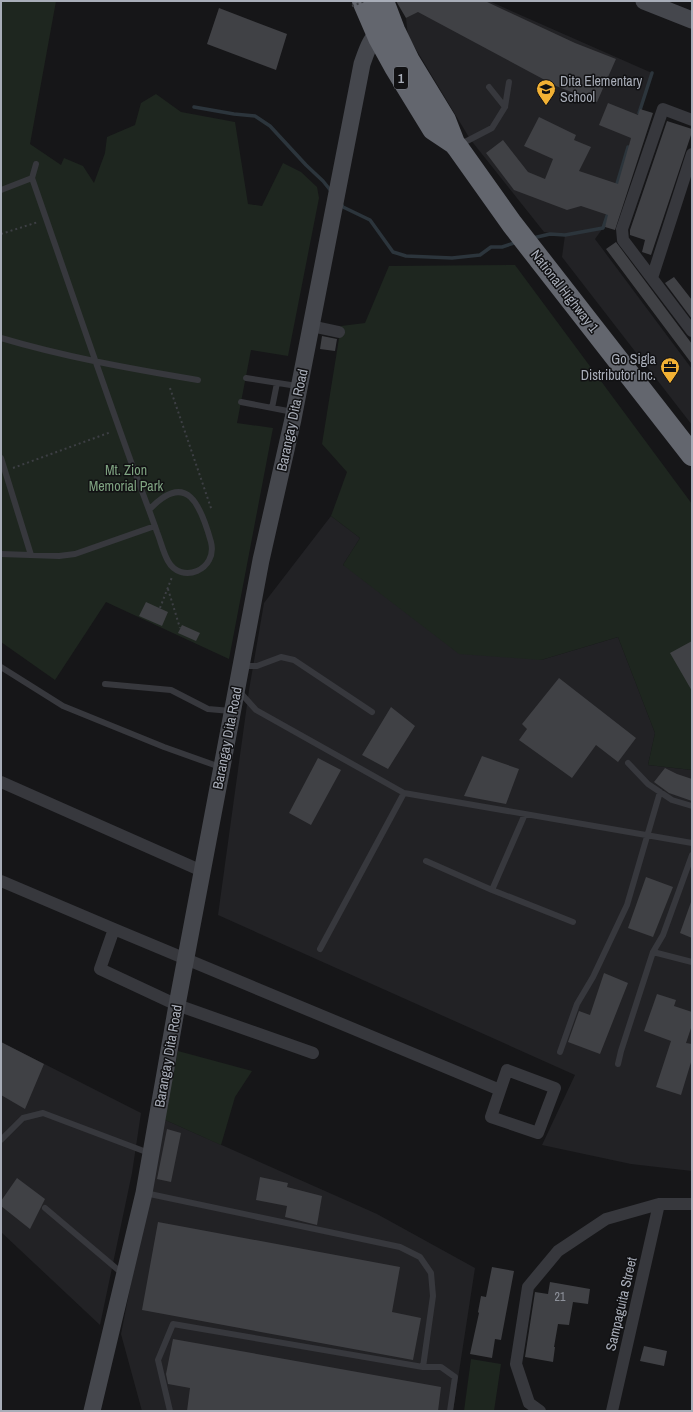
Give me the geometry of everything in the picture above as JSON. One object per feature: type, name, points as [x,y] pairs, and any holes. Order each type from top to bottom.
[{"type":"highway","name":"National Highway 1","points":[[383,1],[384,29],[395,67],[432,129],[456,146]]},
{"type":"highway","name":"National Highway 1","points":[[360,3],[384,29],[409,61],[445,120],[456,146],[512,224],[692,455]]},
{"type":"street","points":[[644,1],[674,10],[692,20]]},
{"type":"street","name":"Barangay Dita Road","points":[[92,1411],[144,1193],[177,1005],[261,560],[294,412],[362,64],[368,47],[384,29]]},
{"type":"street","points":[[362,64],[369,56],[376,55],[384,58],[395,67]]},
{"type":"street","points":[[692,120],[663,109],[622,229],[623,240],[692,331]]},
{"type":"street","points":[[652,278],[692,154]]},
{"type":"street","points":[[311,326],[339,332]]},
{"type":"street","points":[[1,782],[202,872]]},
{"type":"street","points":[[1,881],[500,1090]]},
{"type":"street","points":[[114,929],[100,968],[177,1005],[313,1054]]},
{"type":"street","points":[[507,1070],[554,1088],[538,1133],[491,1117],[500,1090],[507,1070]]},
{"type":"street","points":[[540,1411],[529,1403],[516,1364],[528,1287],[558,1251],[606,1219],[659,1204],[692,1204]]},
{"type":"street","name":"Sampaguita Street","points":[[612,1411],[659,1204]]},
{"type":"lane","points":[[456,146],[492,128],[505,106],[509,82]]},
{"type":"lane","points":[[489,87],[505,106]]},
{"type":"lane","points":[[36,164],[32,178],[95,360],[149,510],[168,561],[176,570],[194,573],[209,562],[212,544],[201,510],[191,497],[180,492],[173,493],[159,500],[149,510]]},
{"type":"lane","points":[[1,190],[32,178]]},
{"type":"lane","points":[[1,338],[132,368],[198,380]]},
{"type":"lane","points":[[246,378],[299,386]]},
{"type":"lane","points":[[272,408],[277,383]]},
{"type":"lane","points":[[241,402],[294,412]]},
{"type":"lane","points":[[1,458],[32,554]]},
{"type":"lane","points":[[1,554],[58,556],[75,554],[155,526]]},
{"type":"lane","points":[[241,666],[257,666],[281,657],[294,660],[372,712]]},
{"type":"lane","points":[[1,667],[63,706],[164,748],[222,767]]},
{"type":"lane","points":[[105,684],[171,690],[208,709],[232,711]]},
{"type":"lane","points":[[237,688],[256,710],[404,793],[692,843]]},
{"type":"lane","points":[[628,763],[648,784],[672,800],[692,806]]},
{"type":"lane","points":[[560,1052],[577,1004],[593,977],[627,905],[660,792]]},
{"type":"lane","points":[[320,949],[404,793]]},
{"type":"lane","points":[[492,890],[526,814]]},
{"type":"lane","points":[[618,1064],[630,1021],[653,952],[663,934],[692,854]]},
{"type":"lane","points":[[426,861],[492,890],[573,922]]},
{"type":"lane","points":[[653,952],[692,962]]},
{"type":"lane","points":[[1,1140],[23,1118],[43,1113],[151,1153]]},
{"type":"lane","points":[[144,1193],[400,1247],[420,1256],[431,1273],[433,1296],[423,1366]]},
{"type":"lane","points":[[45,1208],[124,1275]]},
{"type":"lane","points":[[170,1411],[158,1360],[173,1324],[423,1366],[440,1367],[455,1377],[450,1411]]},
{"type":"path","points":[[1,234],[39,221]]},
{"type":"path","points":[[170,388],[212,511]]},
{"type":"path","points":[[13,468],[111,432]]},
{"type":"path","points":[[160,608],[172,577]]},
{"type":"path","points":[[168,589],[180,628]]},
{"type":"shaded area","name":"Dita Elementary School","points":[[419,1],[489,1],[652,73],[603,228],[595,239],[692,369],[692,425],[562,257],[565,235],[544,232],[470,139],[408,36],[406,18],[423,9]]},
{"type":"shaded area","points":[[331,516],[360,538],[343,565],[541,660],[618,637],[655,733],[648,765],[692,770],[692,1171],[631,1164],[542,1145],[575,1075],[218,915],[249,690],[264,603]]},
{"type":"shaded area","points":[[1,1042],[141,1113],[132,1173],[100,1325],[1,1232]]},
{"type":"shaded area","points":[[163,1119],[377,1214],[475,1268],[453,1411],[142,1411],[121,1334]]},
{"type":"green space","name":"Mt. Zion Memorial Park","points":[[1,1],[56,1],[30,144],[61,165],[64,158],[83,166],[94,183],[105,153],[107,137],[135,125],[141,103],[156,94],[181,112],[235,122],[248,204],[262,206],[283,163],[301,172],[317,187],[319,198],[288,356],[251,350],[237,423],[273,428],[229,659],[106,602],[55,680],[1,642]]},
{"type":"green space","points":[[515,265],[692,504],[692,770],[648,765],[655,733],[618,637],[541,660],[459,654],[343,565],[360,538],[331,516],[347,472],[322,444],[341,326],[365,323],[389,266]]},
{"type":"green space","points":[[178,1051],[252,1071],[235,1097],[221,1145],[163,1119]]},
{"type":"green space","points":[[471,1359],[501,1364],[494,1411],[464,1411]]},
{"type":"building","points":[[396,1],[485,1],[575,43],[616,59],[597,102],[556,86],[418,12],[406,18]]},
{"type":"building","points":[[219,8],[287,34],[276,70],[207,44]]},
{"type":"building","points":[[608,103],[638,115],[640,109],[653,113],[615,230],[605,227],[608,215],[581,206],[567,210],[514,190],[486,153],[503,140],[528,172],[545,179],[553,159],[524,146],[539,117],[576,135],[574,140],[591,147],[579,171],[618,184],[631,138],[599,125]]},
{"type":"building","points":[[667,121],[692,129],[692,132],[651,255],[642,252],[645,240],[630,235],[630,230]]},
{"type":"building","points":[[616,242],[692,344],[692,364],[606,249]]},
{"type":"building","points":[[674,277],[692,300],[692,319],[665,283]]},
{"type":"building","points":[[322,336],[337,339],[335,351],[320,349]]},
{"type":"building","points":[[146,602],[168,612],[162,626],[139,616]]},
{"type":"building","points":[[182,625],[200,633],[196,641],[178,633]]},
{"type":"building","points":[[692,641],[692,691],[670,653]]},
{"type":"building","points":[[559,678],[636,738],[618,762],[596,745],[572,778],[519,740],[527,729],[522,724]]},
{"type":"building","points":[[391,707],[415,726],[388,769],[362,755]]},
{"type":"building","points":[[482,756],[519,769],[506,804],[464,796]]},
{"type":"building","points":[[318,758],[341,770],[311,825],[289,813]]},
{"type":"building","points":[[665,768],[692,779],[692,801],[669,793],[654,782]]},
{"type":"building","points":[[646,877],[673,887],[653,937],[628,928]]},
{"type":"building","points":[[692,902],[692,938],[680,933]]},
{"type":"building","points":[[604,973],[628,983],[600,1054],[568,1042],[579,1011],[590,1015]]},
{"type":"building","points":[[657,994],[676,1000],[674,1006],[692,1012],[692,1025],[686,1043],[692,1044],[692,1059],[681,1095],[656,1087],[671,1041],[644,1031]]},
{"type":"building","points":[[1,1042],[44,1064],[25,1109],[1,1095]]},
{"type":"building","points":[[167,1129],[181,1133],[171,1182],[157,1179]]},
{"type":"building","points":[[260,1177],[288,1183],[287,1187],[322,1196],[317,1225],[285,1217],[287,1206],[256,1200]]},
{"type":"building","points":[[17,1178],[45,1199],[30,1229],[1,1206],[1,1201]]},
{"type":"building","points":[[158,1222],[400,1267],[392,1312],[421,1318],[413,1360],[142,1310]]},
{"type":"building","points":[[492,1267],[514,1271],[501,1340],[495,1339],[492,1358],[470,1354],[479,1313],[481,1296],[486,1297]]},
{"type":"building","points":[[550,1282],[590,1289],[588,1304],[573,1302],[569,1325],[558,1324],[553,1362],[525,1357],[535,1292],[548,1294]]},
{"type":"building","points":[[173,1339],[441,1387],[438,1411],[187,1411],[190,1388],[168,1384],[166,1374]]},
{"type":"building","points":[[644,1346],[667,1351],[664,1366],[640,1361]]},
{"type":"waterway","points":[[639,113],[652,73]]},
{"type":"waterway","points":[[194,107],[255,116],[270,126],[331,191]]},
{"type":"waterway","points":[[616,187],[628,147]]},
{"type":"waterway","points":[[341,204],[343,207],[370,220],[393,252],[406,256],[452,258],[480,255],[491,247],[502,247],[517,242]]},
{"type":"waterway","points":[[533,238],[550,234],[565,235],[603,228],[609,210]]},
{"type":"place","name":"Dita Elementary School","points":[[546,106]]},
{"type":"place","name":"Go Sigla Distributor Inc.","points":[[670,384]]}]
